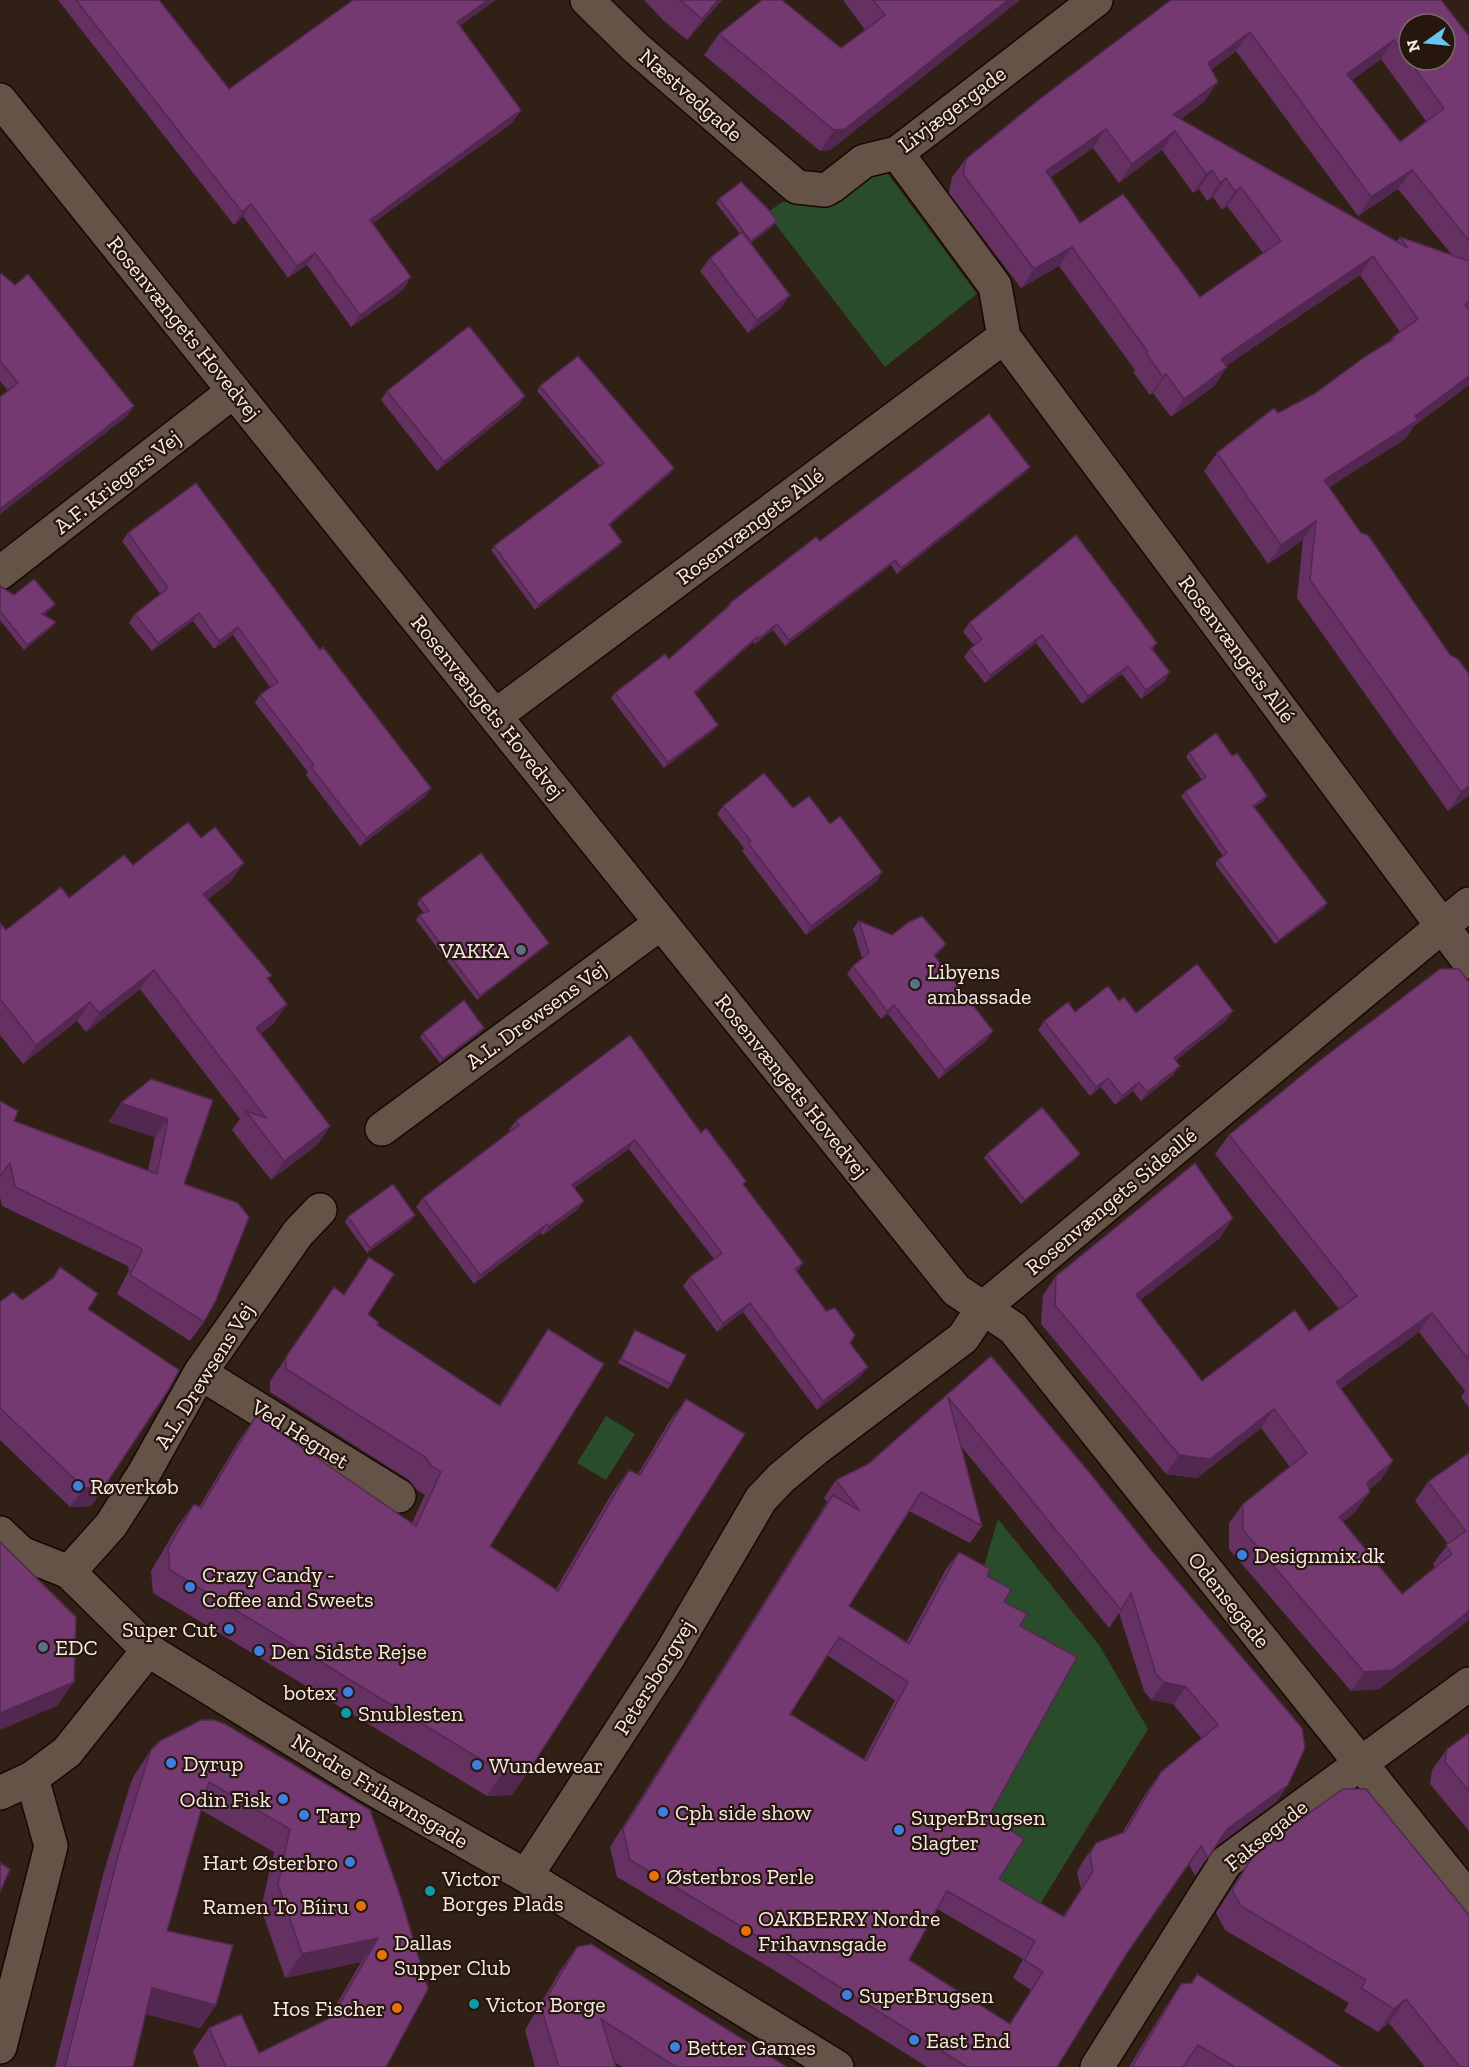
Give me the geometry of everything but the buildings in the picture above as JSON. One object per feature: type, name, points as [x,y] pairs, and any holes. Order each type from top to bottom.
[{"type":"street","name":"Næstvedgade","points":[[586,0],[635,47],[797,187]]},
{"type":"street","name":"Livjægergade","points":[[797,187],[825,190],[864,161],[897,153],[1096,0]]},
{"type":"street","name":"Rosenvængets Hovedvej","points":[[0,100],[956,1290],[983,1308]]},
{"type":"street","name":"Rosenvængets Allé","points":[[897,153],[995,286],[1004,336],[1469,962]]},
{"type":"street","name":"Rosenvængets Allé","points":[[495,716],[1004,336]]},
{"type":"street","name":"A.F. Kriegers Vej","points":[[0,573],[234,391]]},
{"type":"street","name":"Rosenvængets Sideallé","points":[[781,1478],[817,1448],[963,1338],[983,1308],[1469,904]]},
{"type":"street","name":"A.L. Drewsens Vej","points":[[382,1129],[661,923]]},
{"type":"street","name":"A.L. Drewsens Vej","points":[[69,1572],[111,1525],[143,1475],[200,1373],[298,1233],[320,1210]]},
{"type":"street","name":"Odensegade","points":[[983,1308],[1013,1328],[1469,1899]]},
{"type":"street","name":"Ved Hegnet","points":[[200,1373],[399,1496]]},
{"type":"street","name":"Petersborgvej","points":[[526,1876],[668,1658],[761,1499],[781,1478]]},
{"type":"street","name":"Nordre Frihavnsgade","points":[[0,1533],[21,1553],[69,1572],[148,1650],[368,1786],[526,1876],[837,2067]]},
{"type":"street","points":[[0,1793],[32,1778],[67,1752],[148,1650]]},
{"type":"street","name":"Faksegade","points":[[1097,2067],[1226,1862],[1469,1684]]},
{"type":"street","points":[[0,2047],[51,1846],[32,1778]]},
{"type":"green space","points":[[885,170],[977,294],[885,367],[767,213],[782,202],[829,203],[867,172]]},
{"type":"green space","points":[[606,1416],[635,1434],[606,1480],[577,1463]]},
{"type":"green space","points":[[998,1519],[1099,1645],[1148,1729],[1029,1922],[952,1877],[978,1587]]},
{"type":"place","name":"VAKKA","points":[[521,950]]},
{"type":"place","name":"Libyens ambassade","points":[[915,984]]},
{"type":"place","name":"Røverkøb","points":[[78,1486]]},
{"type":"place","name":"Designmix.dk","points":[[1242,1555]]},
{"type":"place","name":"Crazy Candy - Coffee and Sweets","points":[[190,1587]]},
{"type":"place","name":"Super Cut","points":[[229,1629]]},
{"type":"place","name":"EDC","points":[[43,1647]]},
{"type":"place","name":"Den Sidste Rejse","points":[[259,1651]]},
{"type":"place","name":"botex","points":[[348,1692]]},
{"type":"place","name":"Snublesten","points":[[346,1713]]},
{"type":"place","name":"Dyrup","points":[[171,1763]]},
{"type":"place","name":"Wundewear","points":[[477,1765]]},
{"type":"place","name":"Odin Fisk","points":[[283,1799]]},
{"type":"place","name":"Cph side show","points":[[663,1812]]},
{"type":"place","name":"Tarp","points":[[304,1815]]},
{"type":"place","name":"SuperBrugsen Slagter","points":[[899,1830]]},
{"type":"place","name":"Hart Østerbro","points":[[350,1862]]},
{"type":"place","name":"Østerbros Perle","points":[[654,1876]]},
{"type":"place","name":"Victor Borges Plads","points":[[430,1891]]},
{"type":"place","name":"Ramen To Bíiru","points":[[361,1906]]},
{"type":"place","name":"OAKBERRY Nordre Frihavnsgade","points":[[746,1931]]},
{"type":"place","name":"Dallas Supper Club","points":[[382,1955]]},
{"type":"place","name":"SuperBrugsen","points":[[847,1995]]},
{"type":"place","name":"Victor Borge","points":[[474,2004]]},
{"type":"place","name":"Hos Fischer","points":[[397,2008]]},
{"type":"place","name":"East End","points":[[914,2040]]},
{"type":"place","name":"Better Games","points":[[675,2047]]}]
